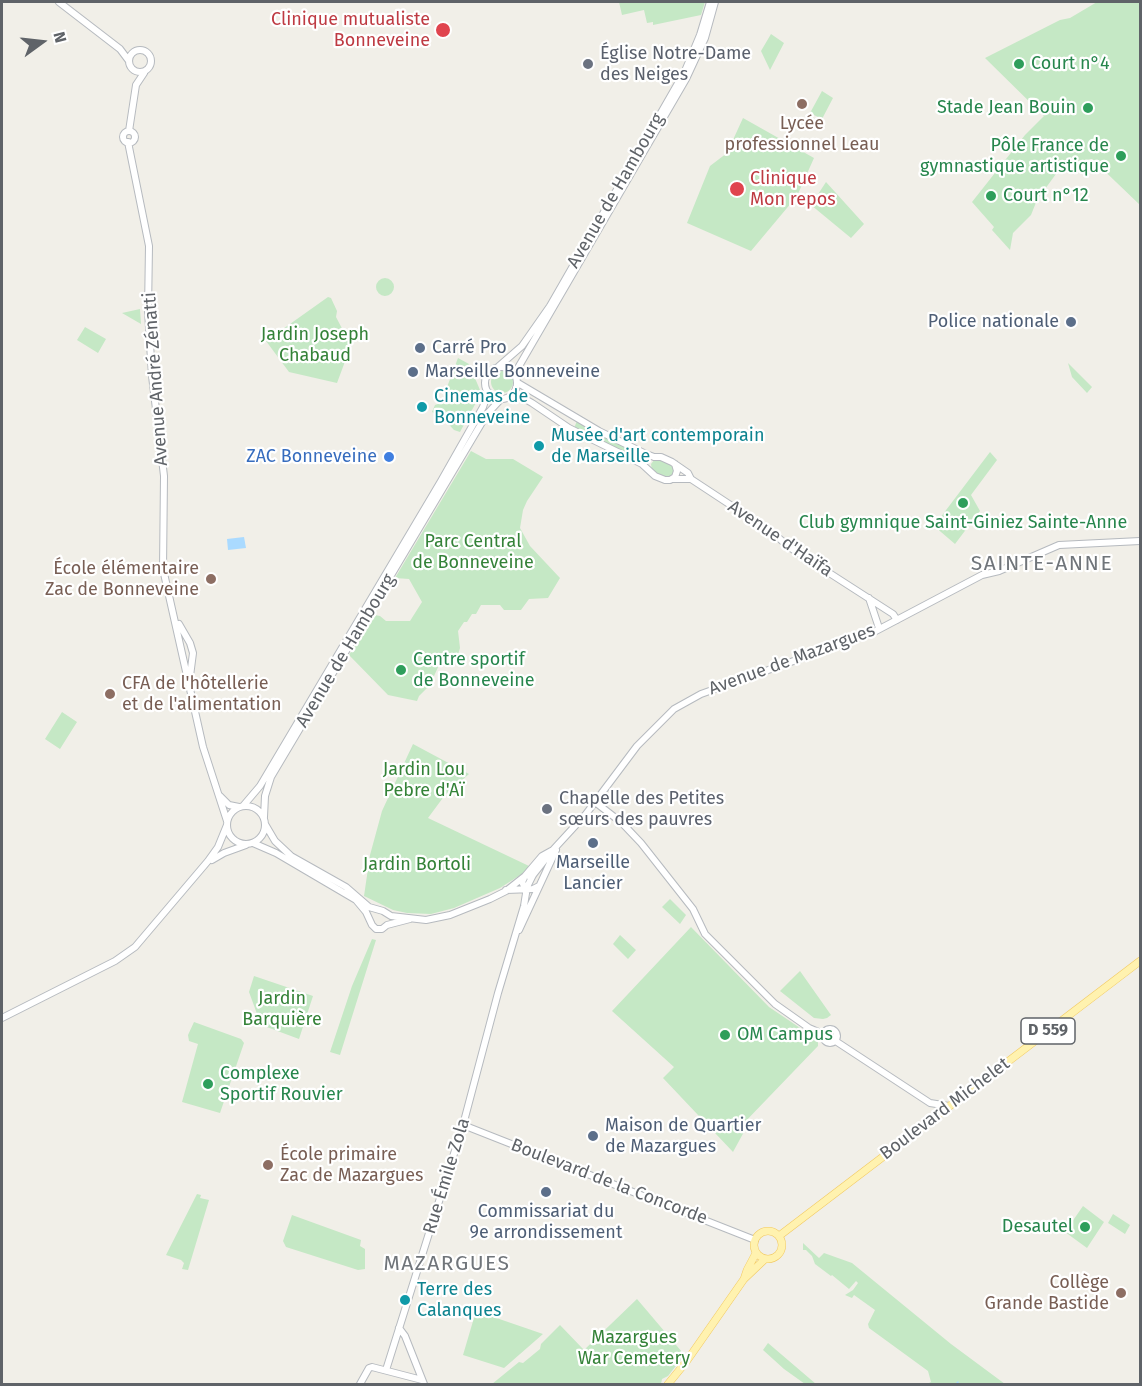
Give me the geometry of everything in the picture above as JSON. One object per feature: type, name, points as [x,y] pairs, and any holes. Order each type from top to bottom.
[{"type":"main road","name":"Boulevard Michelet","points":[[779,1236],[1140,960]]},
{"type":"main road","points":[[744,1279],[756,1253],[755,1240],[759,1234],[766,1231],[779,1236],[782,1245],[779,1254],[772,1259],[765,1259],[756,1253]]},
{"type":"main road","points":[[668,1384],[744,1279],[765,1259]]},
{"type":"street","points":[[59,2],[120,49],[129,61],[136,85]]},
{"type":"street","name":"Avenue de Hambourg","points":[[499,366],[522,346],[550,306],[680,81],[700,35],[710,2]]},
{"type":"street","name":"Avenue de Hambourg","points":[[515,373],[686,79],[702,45],[715,2]]},
{"type":"street","points":[[120,49],[144,51],[151,57],[151,64],[136,85]]},
{"type":"street","points":[[129,61],[134,51]]},
{"type":"street","points":[[132,70],[144,72]]},
{"type":"street","name":"Avenue André Zénatti","points":[[136,85],[129,131],[134,133],[135,137],[132,142],[128,142],[149,246],[148,305],[152,376],[164,476],[162,555],[201,740],[227,823]]},
{"type":"street","points":[[499,366],[508,367],[515,373],[518,383],[515,392],[508,397],[496,398],[488,392],[485,378],[490,370],[499,366]]},
{"type":"street","points":[[518,383],[571,415],[654,457],[661,457],[674,463],[677,471],[673,479]]},
{"type":"street","name":"Avenue de Hambourg","points":[[241,807],[265,777],[441,481],[483,407],[488,392]]},
{"type":"street","points":[[508,397],[525,399],[565,425],[648,469],[655,476],[665,480],[691,479]]},
{"type":"street","name":"Avenue de Hambourg","points":[[265,821],[265,796],[271,777],[487,414],[501,399]]},
{"type":"street","points":[[565,425],[571,415]]},
{"type":"street","points":[[648,469],[648,463],[654,457]]},
{"type":"street","name":"Avenue d'Haïfa","points":[[674,463],[691,479],[773,533],[789,547],[893,614],[897,620]]},
{"type":"street","name":"Avenue de Mazargues","points":[[482,1050],[516,936],[526,890],[533,874],[586,814],[637,746],[680,705],[719,686],[842,645],[897,620],[973,579],[999,571],[1053,546],[1140,541]]},
{"type":"street","points":[[869,598],[879,628]]},
{"type":"street","points":[[217,790],[224,801],[241,807],[255,808],[265,821],[275,841],[291,856],[346,887],[369,907],[391,916],[426,920],[450,915],[506,891],[525,876],[533,874],[537,876],[540,885],[526,890],[506,891]]},
{"type":"street","points":[[595,801],[641,843],[693,909],[702,930],[720,949],[779,1008],[809,1028],[823,1034]]},
{"type":"street","points":[[2,1018],[115,961],[135,947],[208,861],[218,847],[231,813],[241,807]]},
{"type":"street","name":"Avenue de Mazargues","points":[[586,814],[604,808]]},
{"type":"street","points":[[208,861],[250,844],[262,836],[265,821]]},
{"type":"street","points":[[227,823],[228,831],[235,841],[276,853],[356,900],[376,929],[410,919]]},
{"type":"street","name":"Avenue de Mazargues","points":[[526,890],[522,882],[525,876],[542,856],[555,848]]},
{"type":"street","name":"Avenue de Mazargues","points":[[516,936],[524,923],[555,848]]},
{"type":"street","points":[[370,919],[373,913],[383,911]]},
{"type":"street","points":[[383,911],[389,920],[387,926]]},
{"type":"street","points":[[823,1034],[826,1030],[833,1029],[836,1035],[834,1040]]},
{"type":"street","points":[[823,1034],[825,1041],[834,1040]]},
{"type":"street","points":[[834,1040],[930,1102],[949,1106]]},
{"type":"street","name":"Rue Émile Zola","points":[[387,1370],[463,1125],[482,1050]]},
{"type":"street","points":[[930,1102],[937,1116]]},
{"type":"street","name":"Boulevard de la Concorde","points":[[463,1125],[755,1240]]},
{"type":"street","points":[[399,1328],[405,1336],[423,1382]]},
{"type":"street","points":[[360,1384],[369,1368],[387,1370],[423,1382]]},
{"type":"green space","points":[[619,2],[705,2],[701,15],[653,25],[653,22],[647,23],[644,10],[622,15]]},
{"type":"green space","name":"Stade Jean Bouin","points":[[1097,2],[1140,2],[1140,205],[1092,159],[1064,163],[1037,200],[1031,215],[1013,233],[1010,250],[972,202],[1025,135],[1044,116],[985,58],[1060,20],[1070,18]]},
{"type":"green space","points":[[771,34],[784,43],[770,70],[761,51]]},
{"type":"green space","points":[[822,91],[833,98],[822,119],[810,113]]},
{"type":"green space","points":[[743,118],[814,158],[797,196],[751,251],[687,223],[710,166],[727,153]]},
{"type":"green space","points":[[826,182],[864,224],[851,238],[811,205]]},
{"type":"green space","points":[[385,278],[391,281],[394,287],[391,293],[385,296],[379,293],[376,287],[379,281]]},
{"type":"green space","name":"Jardin Joseph Chabaud","points":[[328,297],[331,298],[337,311],[336,317],[347,338],[353,340],[337,383],[289,372],[266,341]]},
{"type":"green space","points":[[140,309],[141,324],[122,313]]},
{"type":"green space","points":[[85,327],[106,339],[98,353],[77,340]]},
{"type":"green space","points":[[458,358],[469,364],[480,390],[478,399],[460,432],[454,430],[441,416],[432,412],[435,405],[441,403]]},
{"type":"green space","points":[[1068,363],[1092,387],[1087,393],[1072,377]]},
{"type":"green space","points":[[502,371],[510,374],[513,382],[510,390],[502,393],[494,390],[491,382],[494,374]]},
{"type":"green space","points":[[577,421],[648,456],[646,463],[574,428]]},
{"type":"green space","name":"Parc Central de Bonneveine","points":[[471,451],[486,459],[513,459],[543,477],[527,501],[520,528],[530,546],[560,578],[548,598],[529,599],[521,610],[504,610],[500,605],[481,605],[476,614],[472,614],[458,631],[460,648],[457,658],[443,656],[430,685],[417,701],[388,695],[349,655],[375,615],[386,621],[410,621],[422,602],[409,579],[395,578]]},
{"type":"green space","name":"Club gymnique Saint-Giniez Sainte-Anne","points":[[990,452],[997,460],[971,495],[980,511],[955,544],[934,526]]},
{"type":"green space","points":[[655,459],[665,461],[672,466],[674,469],[672,476],[664,478],[652,471],[651,464]]},
{"type":"green space","points":[[62,712],[77,722],[60,749],[45,739]]},
{"type":"green space","name":"Jardin Bortoli","points":[[413,744],[469,774],[445,795],[428,818],[529,866],[525,872],[500,888],[454,908],[431,914],[393,910],[364,896],[370,855],[382,811]]},
{"type":"green space","points":[[670,899],[686,915],[680,924],[662,907]]},
{"type":"green space","name":"OM Campus","points":[[691,927],[769,1007],[818,1040],[818,1046],[742,1125],[745,1130],[733,1152],[663,1078],[674,1067],[612,1011]]},
{"type":"green space","points":[[620,935],[636,950],[628,959],[613,944]]},
{"type":"green space","points":[[372,939],[376,940],[340,1055],[330,1052],[352,986]]},
{"type":"green space","points":[[800,971],[831,1015],[827,1018],[814,1018],[780,991]]},
{"type":"green space","name":"Jardin Barquière","points":[[254,976],[313,996],[299,1039],[264,1026],[260,1022],[249,992]]},
{"type":"green space","name":"Complexe Sportif Rouvier","points":[[194,1022],[241,1039],[244,1043],[220,1113],[182,1102],[198,1044],[189,1041],[188,1035]]},
{"type":"green space","points":[[197,1194],[201,1195],[200,1198],[209,1200],[188,1270],[182,1269],[184,1263],[181,1260],[166,1255]]},
{"type":"green space","name":"Desautel","points":[[1083,1206],[1104,1222],[1087,1248],[1065,1232]]},
{"type":"green space","points":[[1113,1214],[1130,1225],[1125,1234],[1108,1223]]},
{"type":"green space","points":[[292,1215],[361,1240],[360,1246],[365,1249],[365,1269],[358,1270],[286,1247],[283,1241]]},
{"type":"green space","points":[[803,1243],[819,1258],[824,1253],[852,1263],[951,1344],[1005,1384],[929,1383],[931,1382],[928,1371],[869,1328],[868,1324],[875,1310],[854,1295],[852,1298],[845,1295],[858,1283],[856,1281],[849,1289],[831,1276],[815,1264],[812,1256],[803,1250]]},
{"type":"green space","name":"Mazargues War Cemetery","points":[[637,1299],[682,1352],[679,1355],[682,1358],[668,1376],[662,1379],[661,1384],[492,1384],[519,1362],[523,1363],[540,1349],[541,1344],[560,1325],[584,1350]]},
{"type":"green space","points":[[476,1311],[543,1334],[504,1368],[463,1355]]},
{"type":"green space","points":[[768,1343],[816,1384],[805,1384],[784,1369],[763,1350]]},
{"type":"water","points":[[244,537],[246,548],[228,550],[227,539]]},
{"type":"place","name":"Clinique mutualiste Bonneveine","points":[[443,30]]},
{"type":"place","name":"Église Notre-Dame des Neiges","points":[[588,64]]},
{"type":"place","name":"Court n°4","points":[[1019,64]]},
{"type":"place","name":"Lycée professionnel Leau","points":[[802,104]]},
{"type":"place","name":"Stade Jean Bouin","points":[[1088,108]]},
{"type":"place","name":"Pôle France de gymnastique artistique","points":[[1121,156]]},
{"type":"place","name":"Clinique Mon repos","points":[[737,189]]},
{"type":"place","name":"Court n°12","points":[[991,196]]},
{"type":"place","name":"Police nationale","points":[[1071,322]]},
{"type":"place","name":"Carré Pro","points":[[420,348]]},
{"type":"place","name":"Marseille Bonneveine","points":[[413,372]]},
{"type":"place","name":"Cinemas de Bonneveine","points":[[422,407]]},
{"type":"place","name":"Musée d'art contemporain de Marseille","points":[[539,446]]},
{"type":"place","name":"ZAC Bonneveine","points":[[389,457]]},
{"type":"place","name":"Club gymnique Saint-Giniez Sainte-Anne","points":[[963,503]]},
{"type":"place","name":"École élémentaire Zac de Bonneveine","points":[[211,579]]},
{"type":"place","name":"Centre sportif de Bonneveine","points":[[401,670]]},
{"type":"place","name":"CFA de l'hôtellerie et de l'alimentation","points":[[110,694]]},
{"type":"place","name":"Chapelle des Petites sœurs des pauvres","points":[[547,809]]},
{"type":"place","name":"Marseille Lancier","points":[[593,843]]},
{"type":"place","name":"OM Campus","points":[[725,1035]]},
{"type":"place","name":"Complexe Sportif Rouvier","points":[[208,1084]]},
{"type":"place","name":"Maison de Quartier de Mazargues","points":[[593,1136]]},
{"type":"place","name":"École primaire Zac de Mazargues","points":[[268,1165]]},
{"type":"place","name":"Commissariat du 9e arrondissement","points":[[546,1192]]},
{"type":"place","name":"Desautel","points":[[1085,1227]]},
{"type":"place","name":"Collège Grande Bastide","points":[[1121,1293]]},
{"type":"place","name":"Terre des Calanques","points":[[405,1300]]},
{"type":"district","name":"SAINTE-ANNE","points":[[1042,564]]},
{"type":"district","name":"MAZARGUES","points":[[447,1264]]},
{"type":"park label","name":"Jardin Lou Pebre d'Aï","points":[[424,780]]}]
